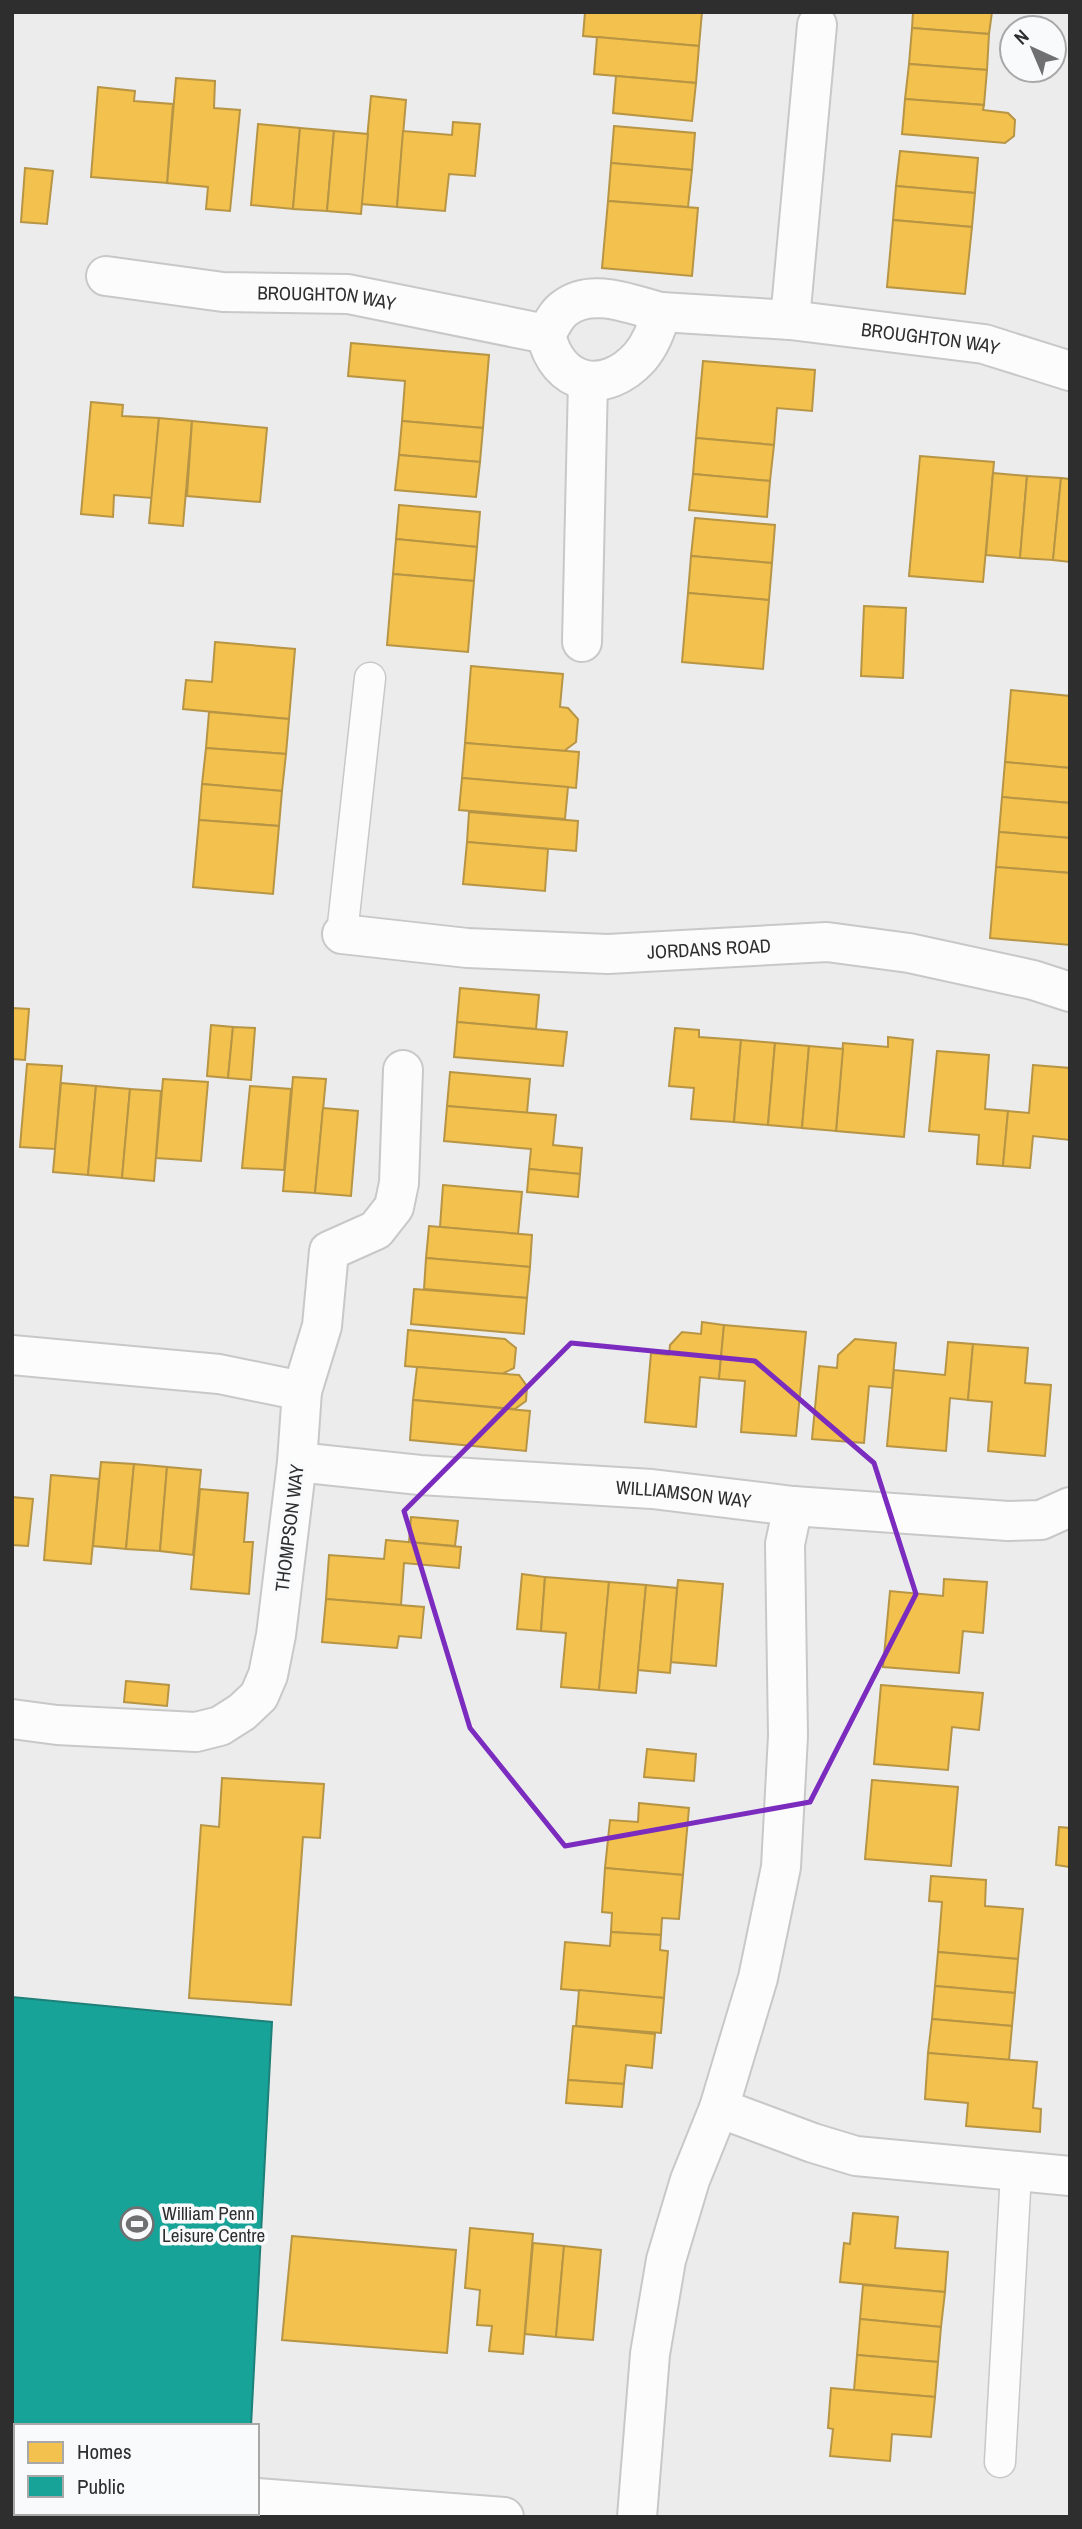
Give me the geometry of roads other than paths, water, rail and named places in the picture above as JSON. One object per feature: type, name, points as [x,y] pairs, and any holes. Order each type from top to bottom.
[{"type":"street","points":[[790,320],[817,25]]},
{"type":"street","name":"BROUGHTON WAY","points":[[106,276],[223,292],[348,294],[546,334],[567,306],[595,297],[661,312],[790,320],[984,344],[1070,371]]},
{"type":"street","points":[[546,334],[550,352],[558,364],[567,374],[588,381],[612,376],[639,359],[649,345],[661,312]]},
{"type":"street","points":[[582,642],[588,381]]},
{"type":"street","name":"JORDANS ROAD","points":[[342,934],[467,948],[608,954],[827,943],[909,953],[1033,980],[1070,992]]},
{"type":"street","name":"THOMPSON WAY","points":[[12,1720],[196,1732],[220,1726],[242,1712],[258,1696],[268,1675],[276,1635],[297,1462],[302,1391],[322,1326],[329,1251],[376,1230],[394,1207],[399,1183],[403,1070]]},
{"type":"street","points":[[12,1355],[219,1374],[302,1391]]},
{"type":"street","name":"WILLIAMSON WAY","points":[[297,1462],[420,1475],[653,1489],[793,1506],[1008,1521],[1041,1520],[1070,1507]]},
{"type":"street","points":[[637,2517],[650,2354],[666,2260],[690,2179],[719,2108],[758,1978],[782,1867],[789,1735],[785,1544],[793,1506]]},
{"type":"street","points":[[719,2108],[856,2156],[1070,2176]]},
{"type":"street","points":[[259,2498],[313,2510],[504,2517]]},
{"type":"lane","points":[[342,934],[370,678]]},
{"type":"lane","points":[[1000,2462],[1016,2173]]},
{"type":"place","name":"William Penn Leisure Centre","points":[[137,2224]]}]
